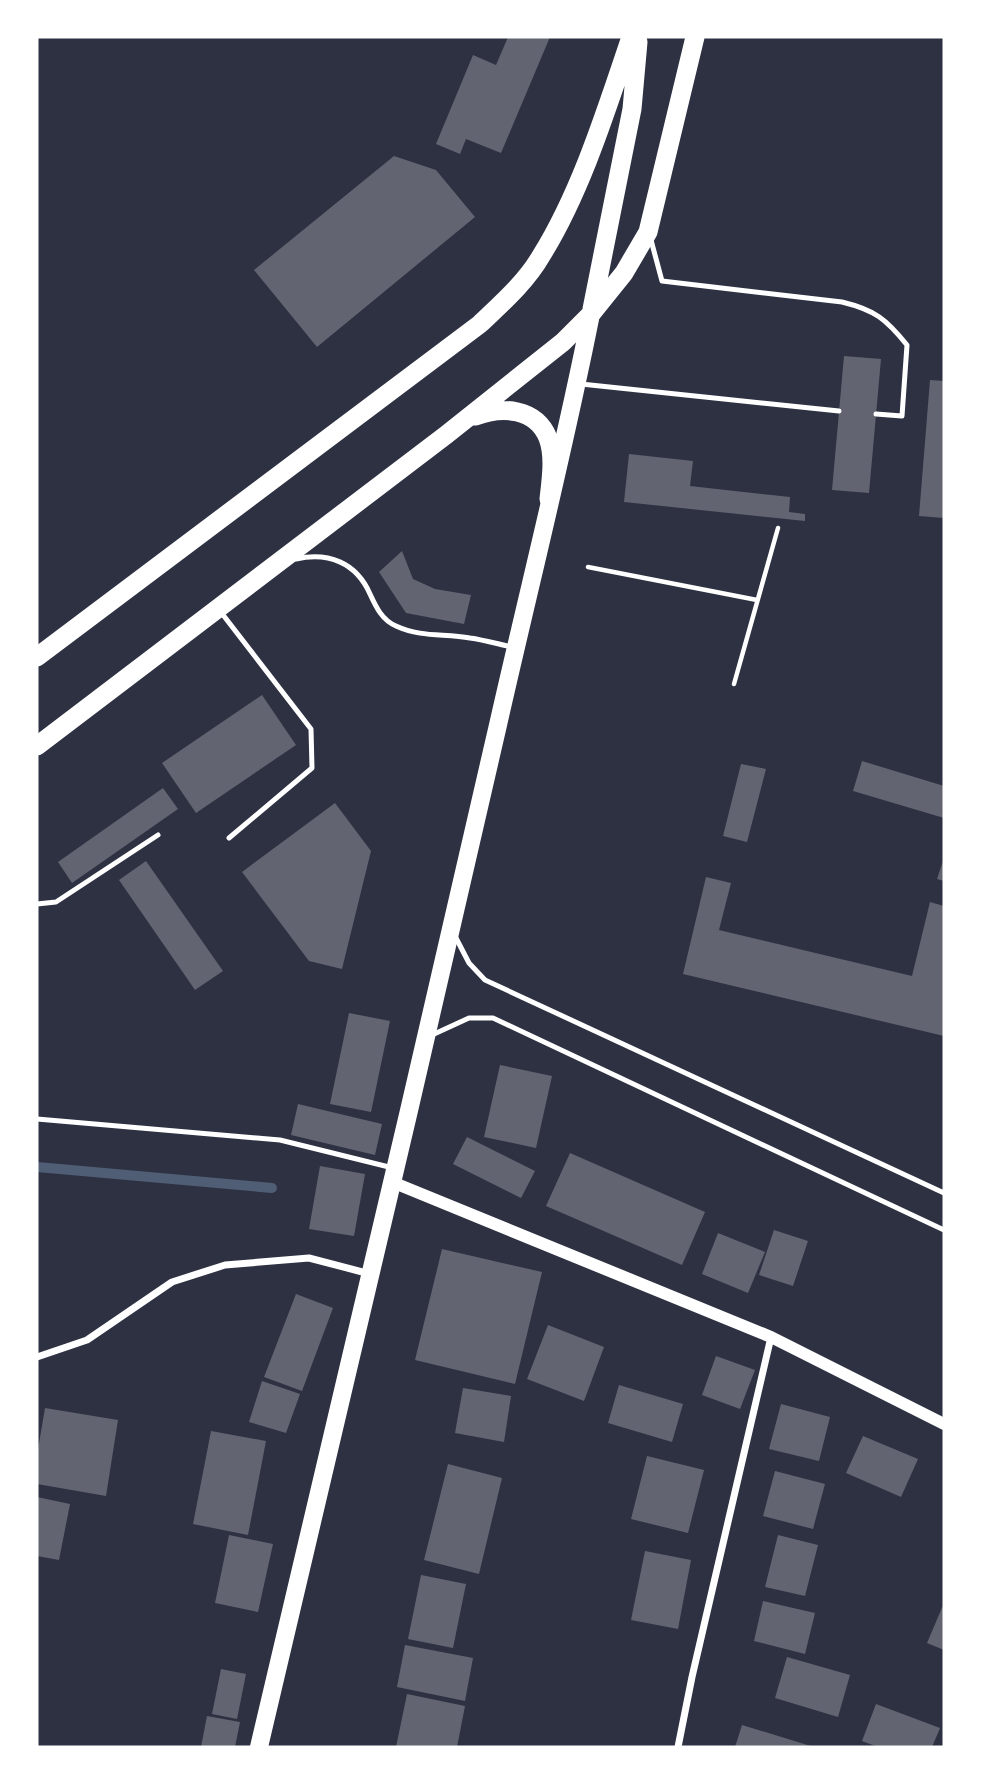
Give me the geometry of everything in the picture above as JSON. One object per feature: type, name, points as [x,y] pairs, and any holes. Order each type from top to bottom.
[{"type":"highway","points":[[37,657],[480,324],[514,291],[540,258],[559,224],[601,125],[631,37]]},
{"type":"highway","points":[[591,313],[632,109],[638,37]]},
{"type":"highway","points":[[37,746],[446,435],[563,342],[591,313],[624,273],[649,232],[695,37]]},
{"type":"highway","points":[[446,435],[489,411],[512,410],[525,414],[536,422],[549,440],[552,469],[549,499]]},
{"type":"main road","points":[[259,1747],[578,383],[591,313]]},
{"type":"street","points":[[394,1175],[771,1337],[944,1424]]},
{"type":"street","points":[[37,1357],[87,1340],[172,1282],[225,1265],[309,1258],[371,1274]]},
{"type":"street","points":[[678,1747],[771,1337]]},
{"type":"lane","points":[[649,232],[662,281],[842,302],[863,307],[882,317],[907,345],[902,416],[876,414]]},
{"type":"lane","points":[[578,383],[839,411]]},
{"type":"lane","points":[[278,562],[314,555],[333,558],[363,579],[375,606],[384,618],[395,626],[424,635],[468,637],[515,648]]},
{"type":"lane","points":[[218,608],[311,729],[312,768],[229,838]]},
{"type":"lane","points":[[37,904],[56,902],[158,835]]},
{"type":"lane","points":[[451,929],[469,963],[485,980],[944,1193]]},
{"type":"lane","points":[[426,1038],[469,1018],[493,1018],[944,1230]]},
{"type":"lane","points":[[37,1119],[280,1140],[394,1175]]},
{"type":"path","points":[[734,684],[778,528]]},
{"type":"path","points":[[588,567],[757,600]]},
{"type":"building","points":[[508,37],[550,37],[501,153],[466,139],[460,154],[436,144],[473,55],[496,65]]},
{"type":"building","points":[[394,156],[436,170],[475,217],[317,347],[254,270]]},
{"type":"building","points":[[844,356],[881,359],[869,493],[832,490]]},
{"type":"building","points":[[930,380],[944,381],[944,518],[919,516]]},
{"type":"building","points":[[629,454],[693,461],[690,486],[790,497],[789,512],[805,514],[805,521],[624,502]]},
{"type":"building","points":[[402,551],[413,579],[435,589],[471,595],[464,624],[406,613],[379,572]]},
{"type":"building","points":[[262,695],[296,745],[196,813],[162,763]]},
{"type":"building","points":[[862,761],[944,786],[944,818],[853,791]]},
{"type":"building","points":[[741,764],[766,769],[747,842],[723,836]]},
{"type":"building","points":[[163,788],[178,809],[72,883],[58,862]]},
{"type":"building","points":[[335,803],[371,851],[342,969],[309,961],[242,872]]},
{"type":"building","points":[[944,858],[944,881],[937,879]]},
{"type":"building","points":[[146,861],[223,971],[195,990],[119,880]]},
{"type":"building","points":[[706,877],[731,883],[719,930],[912,976],[930,902],[944,906],[944,1036],[683,974]]},
{"type":"building","points":[[349,1013],[390,1021],[371,1112],[330,1104]]},
{"type":"building","points":[[500,1065],[552,1076],[536,1148],[484,1137]]},
{"type":"building","points":[[298,1104],[382,1124],[375,1155],[291,1135]]},
{"type":"building","points":[[467,1137],[535,1171],[521,1198],[453,1164]]},
{"type":"building","points":[[570,1153],[705,1212],[682,1265],[546,1206]]},
{"type":"building","points":[[320,1166],[365,1174],[354,1236],[309,1229]]},
{"type":"building","points":[[774,1230],[808,1241],[793,1286],[759,1275]]},
{"type":"building","points":[[718,1233],[765,1252],[748,1293],[702,1274]]},
{"type":"building","points":[[442,1249],[542,1272],[515,1384],[415,1360]]},
{"type":"building","points":[[296,1294],[333,1308],[302,1391],[264,1377]]},
{"type":"building","points":[[548,1325],[604,1347],[584,1401],[527,1379]]},
{"type":"building","points":[[716,1356],[755,1370],[740,1409],[702,1395]]},
{"type":"building","points":[[262,1381],[300,1394],[286,1433],[249,1422]]},
{"type":"building","points":[[619,1385],[683,1404],[672,1442],[608,1423]]},
{"type":"building","points":[[463,1388],[511,1396],[504,1442],[455,1433]]},
{"type":"building","points":[[781,1404],[830,1417],[819,1461],[769,1449]]},
{"type":"building","points":[[45,1408],[118,1420],[106,1496],[37,1484],[37,1455]]},
{"type":"building","points":[[211,1431],[266,1441],[248,1535],[193,1524]]},
{"type":"building","points":[[863,1436],[918,1459],[901,1497],[846,1473]]},
{"type":"building","points":[[647,1456],[704,1470],[688,1533],[631,1519]]},
{"type":"building","points":[[448,1464],[502,1478],[479,1574],[424,1560]]},
{"type":"building","points":[[775,1471],[825,1484],[813,1529],[763,1516]]},
{"type":"building","points":[[37,1497],[70,1504],[59,1560],[37,1556]]},
{"type":"building","points":[[229,1535],[273,1544],[258,1612],[215,1603]]},
{"type":"building","points":[[778,1535],[818,1545],[805,1596],[765,1587]]},
{"type":"building","points":[[645,1551],[691,1560],[678,1629],[631,1620]]},
{"type":"building","points":[[421,1575],[466,1584],[453,1648],[408,1639]]},
{"type":"building","points":[[763,1601],[815,1613],[805,1654],[754,1641]]},
{"type":"building","points":[[944,1603],[944,1650],[927,1643]]},
{"type":"building","points":[[405,1645],[473,1658],[465,1701],[397,1687]]},
{"type":"building","points":[[787,1657],[850,1675],[838,1717],[775,1698]]},
{"type":"building","points":[[221,1669],[246,1674],[237,1719],[212,1714]]},
{"type":"building","points":[[407,1694],[465,1706],[457,1747],[396,1747]]},
{"type":"building","points":[[876,1704],[940,1728],[932,1747],[878,1747],[862,1741]]},
{"type":"building","points":[[207,1716],[240,1722],[235,1747],[201,1747]]},
{"type":"building","points":[[742,1725],[814,1747],[735,1747]]},
{"type":"waterway","points":[[37,1167],[272,1188]]}]
